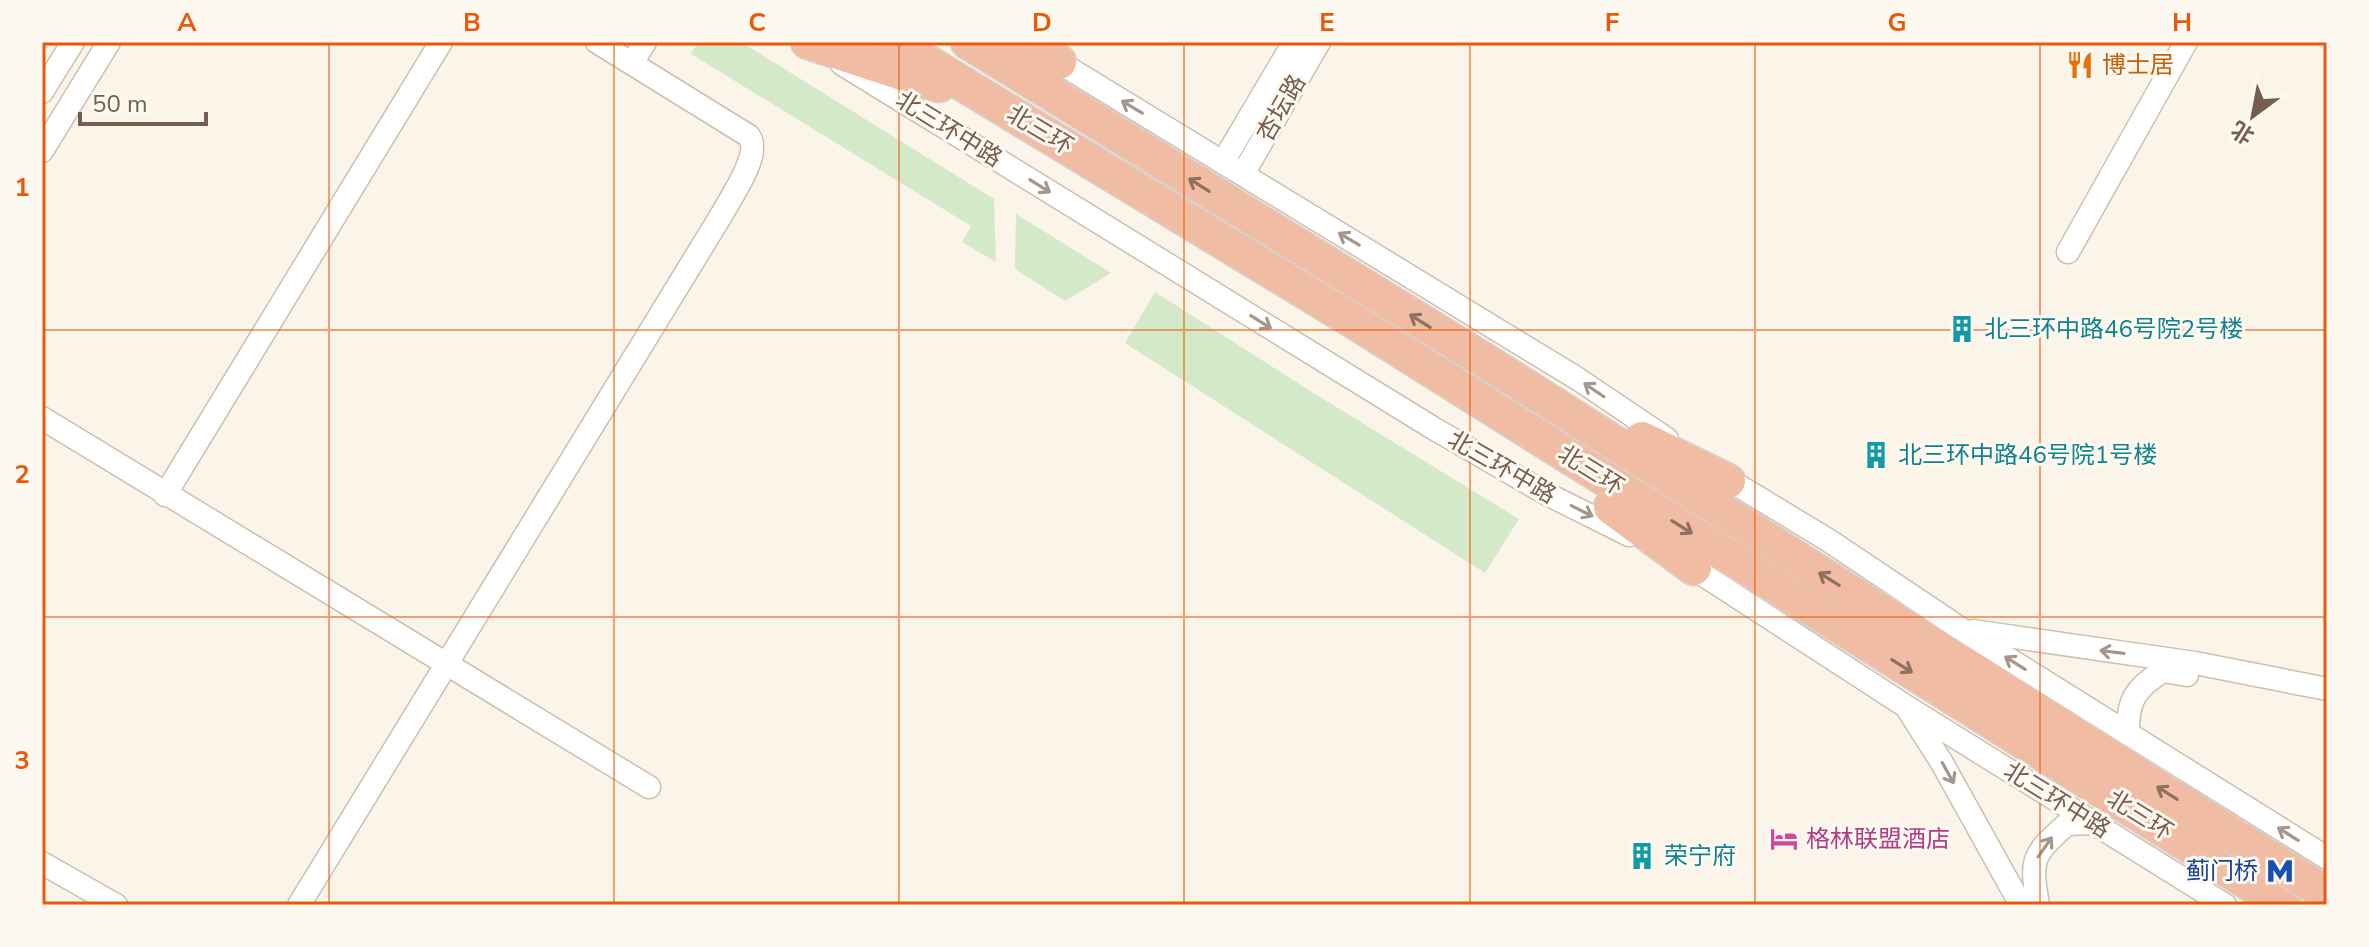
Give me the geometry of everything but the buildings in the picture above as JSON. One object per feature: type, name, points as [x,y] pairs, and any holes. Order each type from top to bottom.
[{"type":"highway","points":[[807,42],[996,104]]},
{"type":"highway","name":"北三环","points":[[894,42],[2224,849],[2327,893]]},
{"type":"highway","name":"北三环","points":[[968,42],[1487,362],[2224,849],[2284,905]]},
{"type":"highway","points":[[999,42],[1059,62]]},
{"type":"highway","points":[[1355,322],[1694,568]]},
{"type":"highway","points":[[1487,362],[1728,481]]},
{"type":"street","points":[[42,92],[73,42]]},
{"type":"street","points":[[42,151],[109,42]]},
{"type":"street","points":[[165,495],[441,42]]},
{"type":"street","points":[[299,905],[722,214],[754,150],[749,136],[597,42]]},
{"type":"street","points":[[632,63],[645,42]]},
{"type":"street","name":"北三环中路","points":[[807,42],[1433,428],[1547,494],[1694,568],[1907,707],[2095,823],[2224,849]]},
{"type":"street","points":[[1026,42],[1578,379],[1728,481],[1828,540],[1961,629],[2128,734],[2224,849],[2225,905]]},
{"type":"street","name":"杏坛路","points":[[1223,162],[1294,42]]},
{"type":"street","name":"杏坛路","points":[[1243,174],[1319,42]]},
{"type":"street","points":[[2068,252],[2186,42]]},
{"type":"street","points":[[42,418],[649,787]]},
{"type":"street","points":[[1961,629],[2195,663],[2327,689]]},
{"type":"street","points":[[2128,734],[2128,712],[2136,692],[2163,671],[2327,700]]},
{"type":"street","points":[[1907,707],[2021,905]]},
{"type":"street","points":[[2038,905],[2033,873],[2041,847],[2067,824],[2095,823]]},
{"type":"street","points":[[2224,849],[2327,858]]},
{"type":"street","points":[[42,863],[116,905]]},
{"type":"street","points":[[2320,905],[2327,893]]},
{"type":"green space","points":[[698,42],[741,42],[994,199],[996,262],[962,242],[971,226],[691,54]]},
{"type":"green space","points":[[1016,214],[1111,273],[1065,301],[1015,269]]},
{"type":"green space","points":[[1155,292],[1519,519],[1485,573],[1125,343]]},
{"type":"place","name":"博士居","points":[[2080,65]]},
{"type":"place","name":"北三环中路46号院2号楼","points":[[1962,329]]},
{"type":"place","name":"北三环中路46号院1号楼","points":[[1876,455]]},
{"type":"place","name":"格林联盟酒店","points":[[1784,839]]},
{"type":"place","name":"荣宁府","points":[[1642,856]]},
{"type":"place","name":"蓟门桥","points":[[2280,871]]}]
